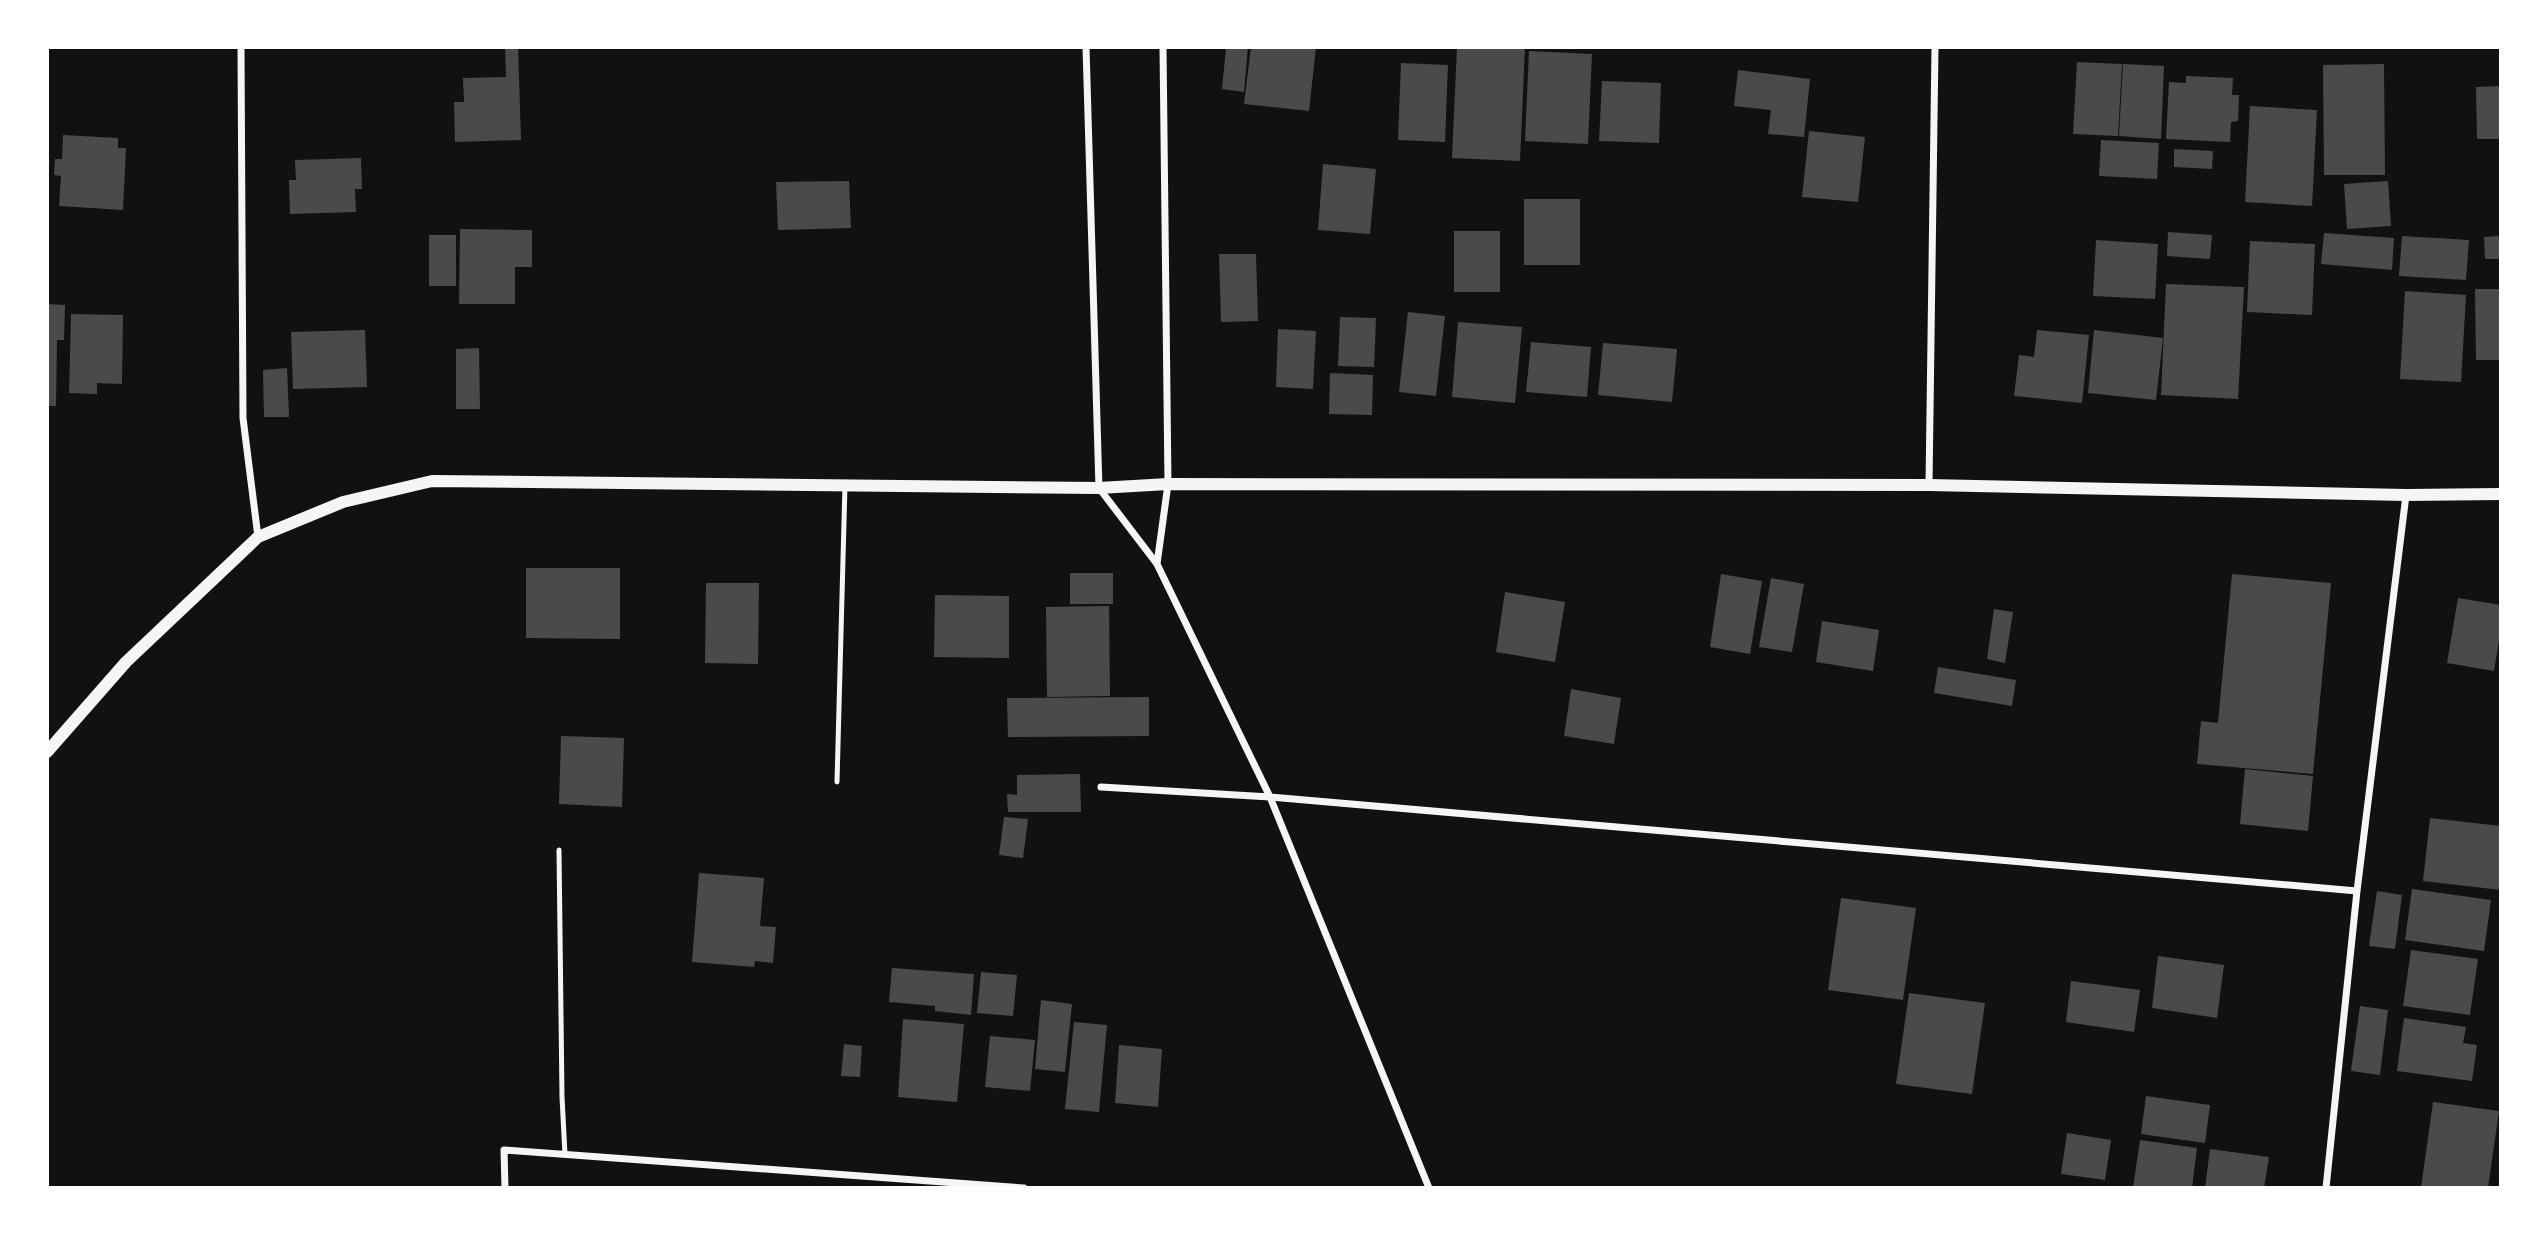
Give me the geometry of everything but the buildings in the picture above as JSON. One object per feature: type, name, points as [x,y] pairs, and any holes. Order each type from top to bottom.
[{"type":"street","points":[[241,47],[243,418],[258,537]]},
{"type":"street","points":[[1086,47],[1099,488],[1157,564],[1270,797],[1429,1188]]},
{"type":"street","points":[[1157,564],[1168,484],[1163,47]]},
{"type":"street","points":[[1929,485],[1934,47]]},
{"type":"street","points":[[47,752],[126,662],[258,537],[343,502],[432,481],[1099,488],[1168,484],[1929,485],[2406,495],[2501,494]]},
{"type":"street","points":[[2326,1188],[2357,891],[2406,495]]},
{"type":"street","points":[[1101,787],[1270,797],[2357,891]]},
{"type":"street","points":[[505,1188],[504,1150],[1024,1188]]},
{"type":"lane","points":[[836,782],[845,485]]},
{"type":"lane","points":[[559,850],[565,1155]]}]
